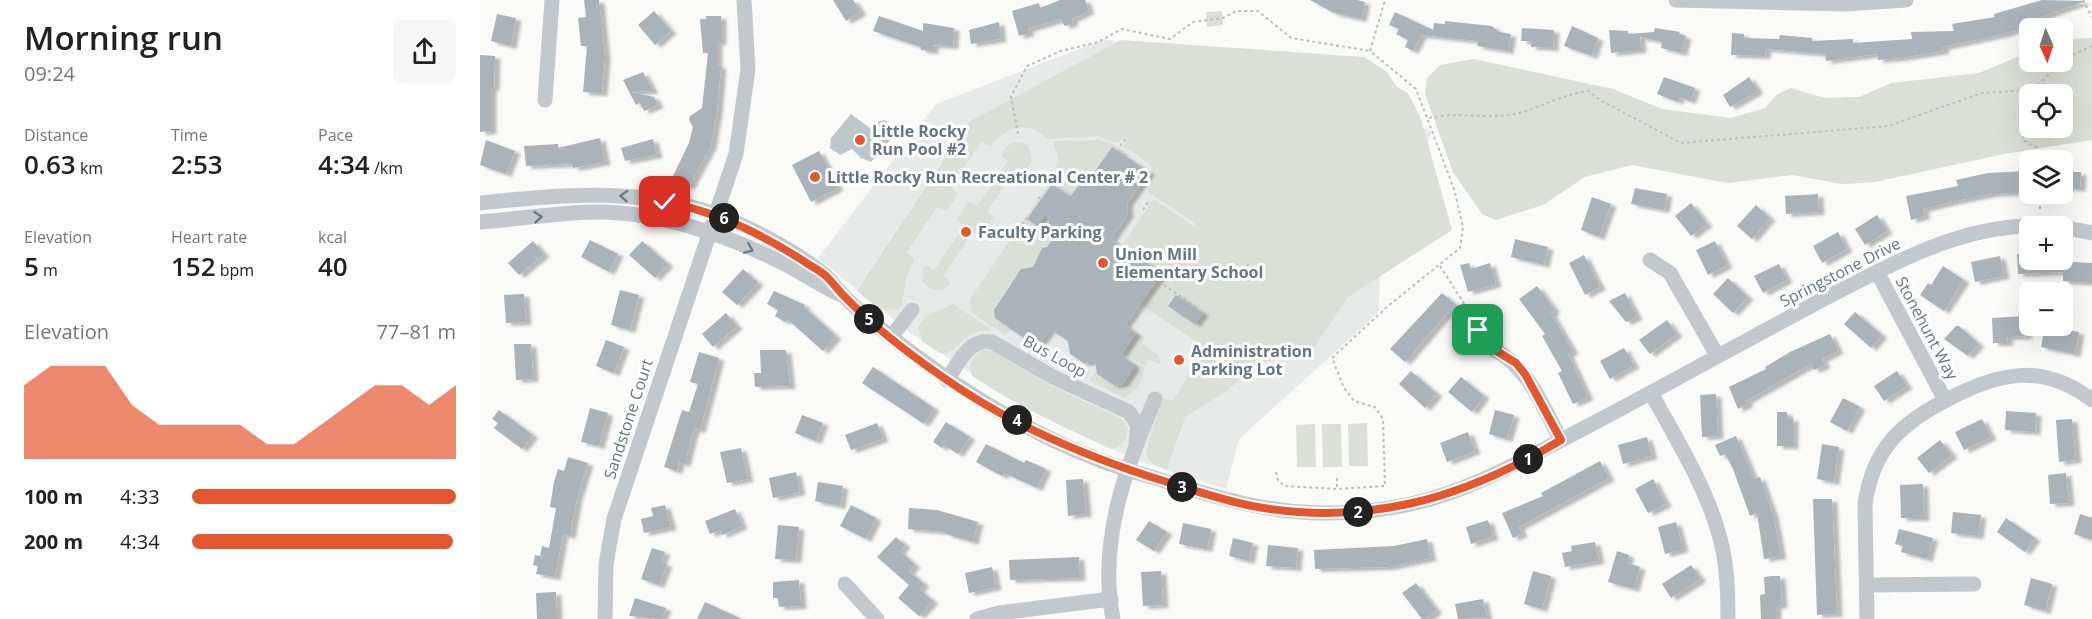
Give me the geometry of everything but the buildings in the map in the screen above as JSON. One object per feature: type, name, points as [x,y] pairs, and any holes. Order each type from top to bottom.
[{"type":"street","points":[[545,100],[552,0]]},
{"type":"street","name":"Sandstone Court","points":[[605,619],[606,564],[614,519],[736,154],[745,101],[748,43],[744,0]]},
{"type":"street","points":[[1676,0],[1875,2],[1906,0]]},
{"type":"street","name":"Springstone Drive","points":[[480,203],[595,194],[644,198],[716,214],[792,254],[826,276],[844,296],[891,337],[947,380],[1057,442],[1128,470],[1219,498],[1251,506],[1299,512],[1360,512],[1418,503],[1477,484],[1877,272],[1956,237],[1995,228],[2019,226]]},
{"type":"street","name":"Springstone Drive","points":[[480,222],[594,212],[632,215],[682,225],[786,265],[844,296]]},
{"type":"street","points":[[2073,229],[2092,232]]},
{"type":"street","points":[[1650,260],[1670,273],[1675,280],[1718,356]]},
{"type":"street","name":"Stonehunt Way","points":[[1877,272],[1945,400]]},
{"type":"street","points":[[891,337],[912,310]]},
{"type":"street","name":"Bus Loop","points":[[947,380],[973,345],[992,342],[1062,381],[1129,412],[1138,426],[1136,442]]},
{"type":"street","points":[[1495,350],[1516,363],[1525,374],[1561,440]]},
{"type":"street","points":[[1867,619],[1865,504],[1874,467],[1884,448],[1899,430],[1945,400],[1979,383],[2016,375],[2052,379],[2080,391],[2092,400]]},
{"type":"street","points":[[1651,393],[1702,490],[1718,531],[1728,584],[1728,619]]},
{"type":"street","points":[[1113,619],[1110,542],[1116,509],[1136,442],[1155,399]]},
{"type":"street","points":[[845,584],[877,619]]},
{"type":"street","points":[[1867,585],[1974,584]]},
{"type":"street","points":[[977,619],[999,612],[1111,599]]},
{"type":"path","points":[[1370,51],[1385,0]]},
{"type":"path","points":[[2083,0],[2092,17]]},
{"type":"path","points":[[1018,134],[1011,97],[1027,66],[1061,51],[1098,42],[1122,29],[1170,39],[1193,22],[1223,18],[1236,11],[1258,11],[1291,38],[1370,51],[1416,89],[1454,189],[1463,227],[1460,248],[1388,306],[1332,358],[1344,388],[1354,401],[1375,407],[1383,419],[1385,486],[1337,489],[1284,486],[1278,480],[1276,472]]},
{"type":"path","points":[[2073,56],[2092,46]]},
{"type":"path","points":[[2037,84],[2050,72]]},
{"type":"path","points":[[1427,118],[1446,114],[1510,115],[1569,93],[1589,91],[1600,100],[1681,143],[1888,126],[1982,93],[2019,91]]},
{"type":"path","points":[[1120,146],[1128,136]]},
{"type":"path","points":[[2022,138],[2038,150]]},
{"type":"path","points":[[1038,197],[1041,199],[1044,196]]},
{"type":"path","points":[[1143,210],[1149,201]]},
{"type":"path","points":[[1010,238],[1030,215]]},
{"type":"path","points":[[1241,276],[1248,264]]},
{"type":"path","points":[[1440,266],[1478,330],[1495,350]]},
{"type":"path","points":[[1164,285],[1196,307]]},
{"type":"path","points":[[1337,478],[1337,489]]},
{"type":"shaded area","points":[[1222,11],[1223,25],[1207,27],[1206,12]]},
{"type":"shaded area","points":[[2092,38],[2092,140],[2019,150],[1875,182],[1842,184],[1792,175],[1728,183],[1632,165],[1585,177],[1543,205],[1496,220],[1482,214],[1453,172],[1425,94],[1427,78],[1440,65],[1473,59],[1613,89],[1662,109],[1731,118],[1765,108],[1776,95],[1791,88],[1824,98],[1859,97],[1891,83],[1979,73],[2019,56],[2019,72],[2073,72],[2073,39]]},
{"type":"shaded area","name":"Union Mill Elementary School","points":[[1105,39],[1432,131],[1380,268],[1379,312],[1239,439],[1226,489],[1147,464],[1101,445],[1014,402],[912,334],[818,258],[936,104]]},
{"type":"shaded area","points":[[1121,40],[1364,57],[1386,71],[1397,87],[1408,93],[1421,119],[1452,230],[1348,297],[1309,355],[1257,363],[1228,390],[1185,417],[1167,469],[1153,463],[1147,457],[1153,428],[1163,398],[1173,401],[1205,347],[1140,304],[1162,273],[1122,246],[1152,201],[1155,200],[1193,226],[1195,223],[1148,192],[1153,167],[1123,147],[1129,137],[1127,135],[1118,143],[1098,136],[1047,139],[1033,129],[1025,127],[1010,130],[990,146],[981,142],[951,187],[958,194],[947,211],[937,207],[907,252],[914,260],[906,279],[902,305],[896,309],[884,310],[857,291],[969,122]]},
{"type":"shaded area","name":"Little Rocky Run Pool #2","points":[[851,114],[870,128],[876,122],[885,120],[894,129],[892,138],[871,162],[861,158],[852,149],[840,155],[830,148],[831,138]]},
{"type":"shaded area","points":[[1099,140],[1113,144],[1129,155],[1092,176],[1084,170],[1053,176],[1058,158],[1053,141]]},
{"type":"shaded area","points":[[1015,142],[1024,143],[1030,149],[1032,160],[1026,171],[1017,167],[987,211],[994,218],[980,236],[973,232],[943,276],[949,281],[949,285],[943,290],[932,290],[922,281],[923,268],[928,266],[934,270],[964,226],[957,219],[968,202],[978,205],[1008,161],[1002,156],[1003,151]]},
{"type":"shaded area","points":[[1076,174],[1090,179],[1081,182],[1049,227],[1054,238],[1047,247],[1042,248],[1032,269],[1021,269],[994,309],[995,318],[1011,330],[1005,335],[971,312],[969,301],[1050,181]]},
{"type":"shaded area","points":[[953,304],[993,331],[974,333],[953,350],[940,353],[922,341],[918,327],[925,317]]},
{"type":"shaded area","points":[[1136,333],[1145,338],[1142,343],[1159,356],[1160,364],[1149,360],[1145,366],[1122,353]]},
{"type":"shaded area","points":[[984,350],[992,351],[1050,385],[1120,418],[1128,429],[1125,441],[1115,448],[1109,447],[1039,414],[972,376],[970,365],[976,355]]},
{"type":"shaded area","points":[[1056,353],[1070,360],[1069,365],[1073,368],[1077,365],[1089,372],[1087,379],[1051,361]]},
{"type":"shaded area","points":[[1132,363],[1145,368],[1138,387],[1124,398],[1089,380],[1097,370],[1098,374],[1113,385],[1122,384],[1133,367]]},
{"type":"shaded area","points":[[1367,423],[1368,466],[1349,466],[1348,424]]},
{"type":"shaded area","points":[[1315,424],[1316,467],[1297,467],[1296,425]]},
{"type":"shaded area","points":[[1322,424],[1341,424],[1342,467],[1323,467]]},
{"type":"place","name":"Little Rocky Run Pool #2","points":[[860,140]]},
{"type":"place","name":"Little Rocky Run Recreational Center # 2","points":[[815,177]]},
{"type":"place","name":"Faculty Parking","points":[[966,232]]},
{"type":"place","name":"Union Mill Elementary School","points":[[1103,263]]},
{"type":"place","name":"Administration Parking Lot","points":[[1179,360]]},
{"type":"route","points":[[665,202],[716,214],[792,254],[826,276],[876,325],[943,378],[1057,442],[1099,460],[1251,506],[1322,513],[1360,512],[1408,506],[1477,484],[1561,440],[1525,374],[1516,363],[1495,350],[1478,330]]}]
